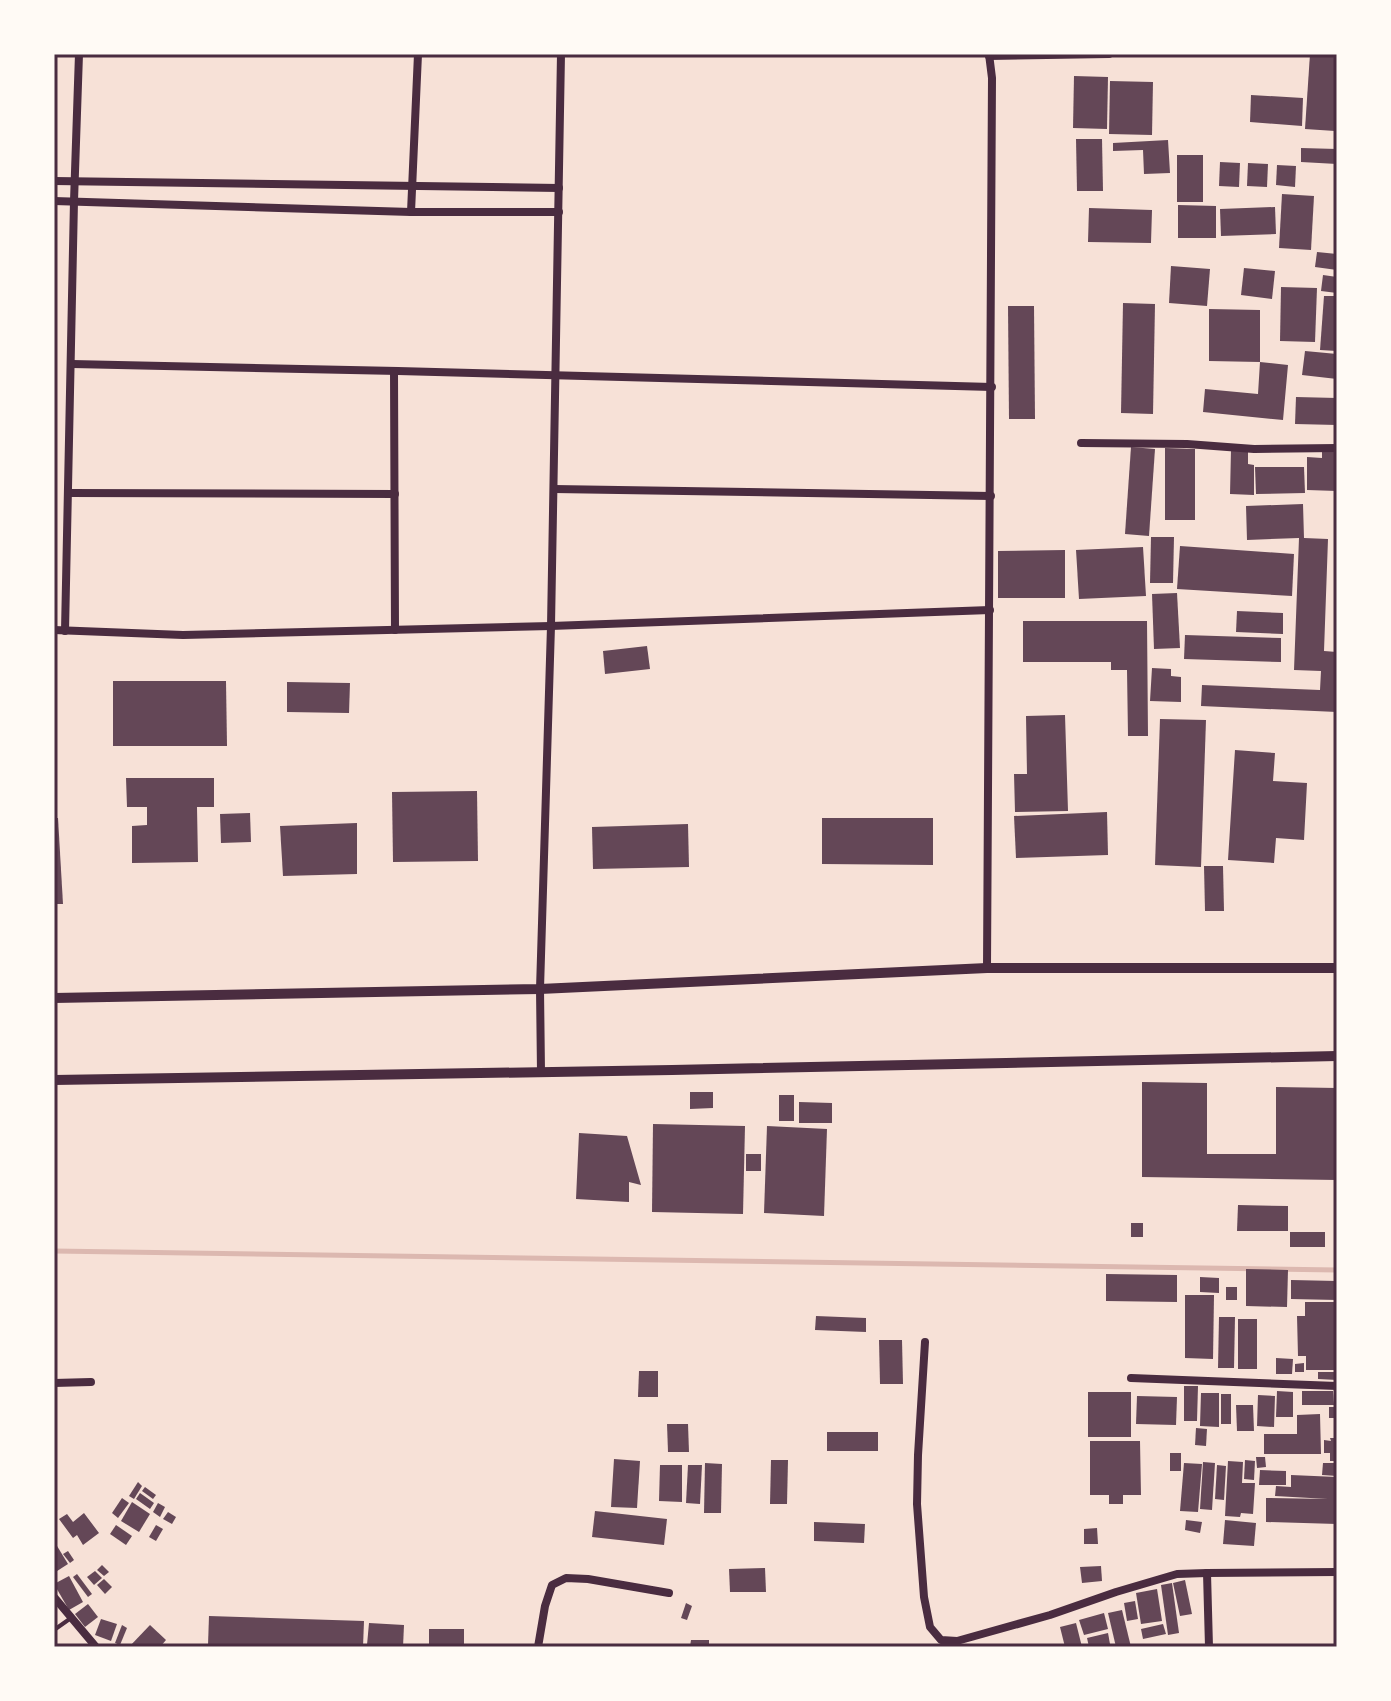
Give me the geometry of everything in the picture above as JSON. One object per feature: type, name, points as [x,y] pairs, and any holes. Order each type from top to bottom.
[{"type":"street","points":[[65,631],[79,54]]},
{"type":"street","points":[[411,212],[418,54]]},
{"type":"street","points":[[541,1072],[540,989],[551,626],[561,54]]},
{"type":"street","points":[[987,968],[992,387],[992,78],[989,55],[1109,54]]},
{"type":"street","points":[[54,181],[559,188]]},
{"type":"street","points":[[54,201],[411,212],[559,212]]},
{"type":"street","points":[[72,364],[992,387]]},
{"type":"street","points":[[394,371],[395,630]]},
{"type":"street","points":[[1081,443],[1187,444],[1254,449],[1337,448]]},
{"type":"street","points":[[554,489],[991,496]]},
{"type":"street","points":[[69,493],[395,494]]},
{"type":"street","points":[[54,630],[183,635],[990,610]]},
{"type":"street","points":[[54,998],[540,989],[987,968],[1337,968]]},
{"type":"street","points":[[54,1080],[1337,1056]]},
{"type":"street","points":[[925,1342],[917,1504],[924,1597],[930,1627],[941,1640],[957,1644],[1177,1574],[1337,1572]]},
{"type":"street","points":[[1131,1378],[1337,1386]]},
{"type":"street","points":[[54,1383],[91,1382]]},
{"type":"street","points":[[1207,1573],[1209,1647]]},
{"type":"street","points":[[538,1647],[552,1585],[566,1578],[669,1593]]},
{"type":"street","points":[[54,1597],[96,1647]]},
{"type":"lane","points":[[54,1630],[71,1618]]},
{"type":"building","points":[[1310,54],[1337,56],[1335,131],[1305,129]]},
{"type":"building","points":[[1074,76],[1108,77],[1107,129],[1073,128]]},
{"type":"building","points":[[1110,81],[1153,82],[1152,135],[1109,134]]},
{"type":"building","points":[[1251,95],[1303,98],[1302,126],[1250,122]]},
{"type":"building","points":[[1076,139],[1102,139],[1103,191],[1077,191]]},
{"type":"building","points":[[1168,140],[1170,173],[1144,174],[1143,150],[1113,151],[1113,143]]},
{"type":"building","points":[[1301,148],[1337,149],[1337,164],[1301,162]]},
{"type":"building","points":[[1177,155],[1203,155],[1203,202],[1177,202]]},
{"type":"building","points":[[1220,162],[1240,163],[1239,187],[1219,186]]},
{"type":"building","points":[[1248,163],[1268,164],[1267,187],[1247,186]]},
{"type":"building","points":[[1277,165],[1296,166],[1295,187],[1276,185]]},
{"type":"building","points":[[1282,194],[1314,196],[1311,250],[1279,248]]},
{"type":"building","points":[[1178,205],[1216,206],[1216,238],[1178,238]]},
{"type":"building","points":[[1275,207],[1276,234],[1221,236],[1220,209]]},
{"type":"building","points":[[1089,208],[1152,210],[1151,243],[1088,242]]},
{"type":"building","points":[[1317,252],[1337,254],[1337,270],[1315,267]]},
{"type":"building","points":[[1171,266],[1210,269],[1207,306],[1169,303]]},
{"type":"building","points":[[1244,268],[1275,271],[1272,299],[1241,295]]},
{"type":"building","points":[[1323,275],[1337,277],[1337,293],[1321,291]]},
{"type":"building","points":[[1281,287],[1317,288],[1315,342],[1280,341]]},
{"type":"building","points":[[1324,296],[1337,296],[1337,351],[1320,350]]},
{"type":"building","points":[[1123,303],[1155,304],[1153,414],[1121,413]]},
{"type":"building","points":[[1008,306],[1034,306],[1035,419],[1009,419]]},
{"type":"building","points":[[1209,309],[1260,310],[1260,362],[1209,361]]},
{"type":"building","points":[[1305,351],[1337,354],[1337,379],[1302,375]]},
{"type":"building","points":[[1260,362],[1288,365],[1283,420],[1203,412],[1205,389],[1258,394]]},
{"type":"building","points":[[1296,397],[1337,398],[1337,425],[1295,424]]},
{"type":"building","points":[[1131,447],[1155,449],[1149,536],[1125,534]]},
{"type":"building","points":[[1165,448],[1195,449],[1195,520],[1165,520]]},
{"type":"building","points":[[1322,448],[1337,449],[1337,491],[1307,490],[1307,457],[1322,458]]},
{"type":"building","points":[[1231,450],[1248,451],[1248,464],[1254,465],[1254,495],[1230,494]]},
{"type":"building","points":[[1255,467],[1304,467],[1305,493],[1256,494]]},
{"type":"building","points":[[1303,504],[1304,538],[1328,539],[1324,651],[1337,652],[1337,712],[1201,706],[1202,685],[1320,690],[1321,671],[1294,670],[1299,538],[1247,540],[1246,506]]},
{"type":"building","points":[[1151,537],[1174,537],[1173,583],[1150,583]]},
{"type":"building","points":[[1180,546],[1294,554],[1292,596],[1177,589]]},
{"type":"building","points":[[1143,547],[1146,596],[1079,599],[1076,550]]},
{"type":"building","points":[[1065,550],[1065,598],[998,598],[998,551]]},
{"type":"building","points":[[1177,593],[1180,648],[1154,649],[1152,594]]},
{"type":"building","points":[[1237,611],[1283,613],[1283,634],[1236,632]]},
{"type":"building","points":[[1023,621],[1147,621],[1148,736],[1128,736],[1127,670],[1111,670],[1111,662],[1023,662]]},
{"type":"building","points":[[1185,635],[1281,638],[1281,662],[1184,659]]},
{"type":"building","points":[[647,646],[650,669],[605,674],[603,651]]},
{"type":"building","points":[[1152,668],[1171,669],[1171,676],[1181,677],[1181,702],[1150,701]]},
{"type":"building","points":[[113,681],[226,681],[227,746],[113,746]]},
{"type":"building","points":[[287,682],[350,683],[349,713],[287,712]]},
{"type":"building","points":[[1065,715],[1068,811],[1015,812],[1014,774],[1027,774],[1026,716]]},
{"type":"building","points":[[1160,719],[1206,720],[1201,867],[1155,865]]},
{"type":"building","points":[[1235,750],[1275,753],[1273,781],[1307,783],[1304,840],[1276,838],[1274,863],[1228,860]]},
{"type":"building","points":[[126,778],[214,778],[214,807],[197,807],[198,862],[132,863],[132,826],[147,825],[147,807],[127,807]]},
{"type":"building","points":[[477,791],[478,861],[393,862],[392,792]]},
{"type":"building","points":[[1107,812],[1108,855],[1016,858],[1014,816]]},
{"type":"building","points":[[250,813],[251,842],[221,843],[220,814]]},
{"type":"building","points":[[54,818],[58,818],[63,904],[54,904]]},
{"type":"building","points":[[822,818],[933,818],[933,865],[822,864]]},
{"type":"building","points":[[357,823],[357,874],[283,876],[280,826]]},
{"type":"building","points":[[688,824],[689,867],[593,869],[592,827]]},
{"type":"building","points":[[1204,866],[1223,866],[1224,911],[1205,911]]},
{"type":"building","points":[[1142,1082],[1207,1083],[1207,1154],[1276,1154],[1276,1087],[1337,1088],[1337,1180],[1142,1177]]},
{"type":"building","points":[[690,1092],[713,1092],[713,1108],[690,1109]]},
{"type":"building","points":[[779,1095],[794,1095],[794,1121],[779,1121]]},
{"type":"building","points":[[799,1102],[832,1103],[832,1123],[799,1123]]},
{"type":"building","points":[[653,1124],[745,1126],[743,1214],[652,1212]]},
{"type":"building","points":[[767,1126],[827,1129],[824,1216],[764,1213]]},
{"type":"building","points":[[579,1133],[627,1136],[641,1185],[629,1182],[629,1202],[576,1199]]},
{"type":"building","points":[[746,1154],[761,1154],[761,1171],[746,1171]]},
{"type":"building","points":[[1238,1205],[1288,1206],[1288,1231],[1237,1231]]},
{"type":"building","points":[[1131,1223],[1143,1223],[1143,1237],[1131,1237]]},
{"type":"building","points":[[1290,1232],[1325,1232],[1325,1247],[1290,1247]]},
{"type":"building","points":[[1246,1269],[1288,1270],[1287,1307],[1246,1306]]},
{"type":"building","points":[[1106,1274],[1177,1275],[1177,1302],[1106,1301]]},
{"type":"building","points":[[1200,1277],[1219,1278],[1219,1293],[1200,1292]]},
{"type":"building","points":[[1291,1280],[1337,1281],[1337,1300],[1291,1299]]},
{"type":"building","points":[[1226,1287],[1237,1287],[1237,1300],[1226,1300]]},
{"type":"building","points":[[1185,1295],[1214,1295],[1213,1359],[1185,1358]]},
{"type":"building","points":[[1305,1302],[1337,1302],[1337,1370],[1306,1370],[1306,1356],[1298,1356],[1297,1316],[1305,1316]]},
{"type":"building","points":[[816,1316],[866,1318],[866,1332],[815,1330]]},
{"type":"building","points":[[1219,1317],[1235,1317],[1234,1368],[1218,1368]]},
{"type":"building","points":[[1238,1319],[1257,1319],[1257,1369],[1238,1369]]},
{"type":"building","points":[[879,1340],[902,1340],[903,1384],[880,1384]]},
{"type":"building","points":[[1276,1358],[1293,1359],[1292,1374],[1276,1374]]},
{"type":"building","points":[[1304,1363],[1304,1372],[1295,1372],[1295,1364]]},
{"type":"building","points":[[639,1371],[658,1371],[658,1397],[638,1397]]},
{"type":"building","points":[[1318,1372],[1337,1372],[1337,1380],[1318,1379]]},
{"type":"building","points":[[1184,1386],[1198,1386],[1197,1421],[1184,1421]]},
{"type":"building","points":[[1277,1391],[1293,1392],[1293,1417],[1276,1417]]},
{"type":"building","points":[[1302,1391],[1333,1391],[1334,1405],[1302,1405]]},
{"type":"building","points":[[1088,1392],[1131,1392],[1131,1437],[1088,1437]]},
{"type":"building","points":[[1201,1393],[1219,1393],[1219,1427],[1200,1426]]},
{"type":"building","points":[[1221,1394],[1231,1394],[1231,1424],[1221,1424]]},
{"type":"building","points":[[1258,1395],[1275,1396],[1274,1427],[1257,1426]]},
{"type":"building","points":[[1137,1396],[1177,1397],[1176,1425],[1136,1424]]},
{"type":"building","points":[[1236,1405],[1253,1405],[1254,1431],[1237,1431]]},
{"type":"building","points":[[1329,1407],[1337,1407],[1337,1418],[1329,1418]]},
{"type":"building","points":[[1320,1414],[1321,1454],[1264,1454],[1264,1434],[1297,1434],[1297,1415]]},
{"type":"building","points":[[667,1424],[688,1424],[689,1452],[668,1452]]},
{"type":"building","points":[[1196,1428],[1207,1429],[1206,1446],[1195,1445]]},
{"type":"building","points":[[827,1432],[878,1432],[878,1451],[827,1451]]},
{"type":"building","points":[[1330,1438],[1337,1438],[1337,1461],[1330,1461],[1330,1453],[1324,1453],[1324,1440],[1331,1441]]},
{"type":"building","points":[[1090,1441],[1140,1441],[1141,1495],[1123,1495],[1123,1504],[1109,1504],[1109,1495],[1090,1495]]},
{"type":"building","points":[[1170,1453],[1181,1453],[1181,1471],[1170,1471]]},
{"type":"building","points":[[1256,1457],[1265,1457],[1266,1467],[1257,1468]]},
{"type":"building","points":[[614,1459],[640,1461],[637,1508],[611,1507]]},
{"type":"building","points":[[771,1460],[788,1460],[787,1504],[770,1504]]},
{"type":"building","points":[[1245,1460],[1255,1461],[1254,1480],[1244,1479]]},
{"type":"building","points":[[1228,1461],[1243,1462],[1242,1483],[1255,1483],[1253,1514],[1225,1516]]},
{"type":"building","points":[[1203,1462],[1215,1463],[1212,1510],[1200,1509]]},
{"type":"building","points":[[705,1463],[722,1464],[721,1513],[704,1513]]},
{"type":"building","points":[[1184,1463],[1202,1464],[1198,1512],[1180,1511]]},
{"type":"building","points":[[1323,1463],[1337,1463],[1337,1476],[1322,1475]]},
{"type":"building","points":[[660,1465],[682,1465],[682,1502],[659,1501]]},
{"type":"building","points":[[688,1465],[702,1465],[700,1504],[686,1503]]},
{"type":"building","points":[[1217,1465],[1226,1466],[1224,1500],[1215,1499]]},
{"type":"building","points":[[1260,1470],[1286,1471],[1286,1485],[1259,1485]]},
{"type":"building","points":[[1291,1475],[1337,1477],[1337,1524],[1266,1522],[1266,1498],[1328,1499],[1275,1496],[1276,1486],[1291,1487]]},
{"type":"building","points":[[138,1482],[142,1486],[134,1499],[129,1496]]},
{"type":"building","points":[[145,1487],[156,1495],[153,1499],[142,1491]]},
{"type":"building","points":[[140,1493],[154,1503],[150,1509],[136,1499]]},
{"type":"building","points":[[122,1498],[129,1503],[118,1518],[112,1513]]},
{"type":"building","points":[[132,1502],[150,1514],[139,1532],[121,1521]]},
{"type":"building","points":[[158,1503],[165,1507],[160,1517],[153,1512]]},
{"type":"building","points":[[595,1511],[667,1519],[664,1545],[592,1537]]},
{"type":"building","points":[[168,1512],[176,1517],[172,1524],[163,1519]]},
{"type":"building","points":[[84,1513],[99,1533],[83,1545],[77,1535],[73,1538],[59,1519],[67,1514],[73,1522]]},
{"type":"building","points":[[1186,1520],[1202,1522],[1200,1533],[1185,1530]]},
{"type":"building","points":[[1225,1520],[1256,1523],[1254,1546],[1223,1544]]},
{"type":"building","points":[[814,1522],[865,1524],[864,1543],[814,1541]]},
{"type":"building","points":[[116,1525],[132,1536],[126,1545],[110,1534]]},
{"type":"building","points":[[156,1525],[163,1529],[156,1541],[149,1537]]},
{"type":"building","points":[[1097,1528],[1098,1544],[1084,1544],[1084,1529]]},
{"type":"building","points":[[54,1541],[68,1564],[54,1573]]},
{"type":"building","points":[[68,1551],[74,1560],[70,1563],[63,1554]]},
{"type":"building","points":[[102,1565],[109,1572],[104,1576],[97,1570]]},
{"type":"building","points":[[1101,1566],[1102,1581],[1082,1583],[1080,1567]]},
{"type":"building","points":[[765,1568],[766,1592],[730,1592],[729,1569]]},
{"type":"building","points":[[95,1571],[102,1578],[94,1585],[87,1577]]},
{"type":"building","points":[[77,1574],[92,1594],[88,1597],[73,1577]]},
{"type":"building","points":[[69,1576],[83,1602],[69,1610],[54,1584]]},
{"type":"building","points":[[104,1579],[112,1587],[105,1594],[97,1585]]},
{"type":"building","points":[[1185,1580],[1192,1614],[1180,1616],[1173,1583]]},
{"type":"building","points":[[1172,1583],[1179,1633],[1168,1635],[1161,1585]]},
{"type":"building","points":[[1157,1589],[1162,1621],[1141,1624],[1136,1593]]},
{"type":"building","points":[[1135,1601],[1138,1619],[1127,1621],[1124,1603]]},
{"type":"building","points":[[686,1603],[692,1606],[687,1620],[681,1618]]},
{"type":"building","points":[[88,1604],[98,1617],[85,1627],[75,1614]]},
{"type":"building","points":[[1122,1610],[1131,1647],[1116,1647],[1108,1613]]},
{"type":"building","points":[[1104,1613],[1108,1629],[1084,1635],[1079,1620]]},
{"type":"building","points":[[209,1616],[364,1621],[363,1647],[208,1645]]},
{"type":"building","points":[[101,1619],[117,1624],[111,1641],[95,1635]]},
{"type":"building","points":[[369,1623],[404,1625],[403,1647],[367,1645]]},
{"type":"building","points":[[1076,1623],[1082,1647],[1065,1647],[1060,1627]]},
{"type":"building","points":[[1163,1624],[1166,1634],[1143,1639],[1141,1629]]},
{"type":"building","points":[[122,1625],[127,1628],[120,1645],[115,1643]]},
{"type":"building","points":[[150,1625],[166,1640],[160,1647],[129,1647]]},
{"type":"building","points":[[429,1629],[464,1629],[464,1647],[429,1647]]},
{"type":"building","points":[[1108,1633],[1110,1644],[1089,1647],[1087,1638]]},
{"type":"building","points":[[691,1640],[709,1640],[709,1647],[690,1647]]},
{"type":"waterway","points":[[54,1251],[1337,1270]]}]
